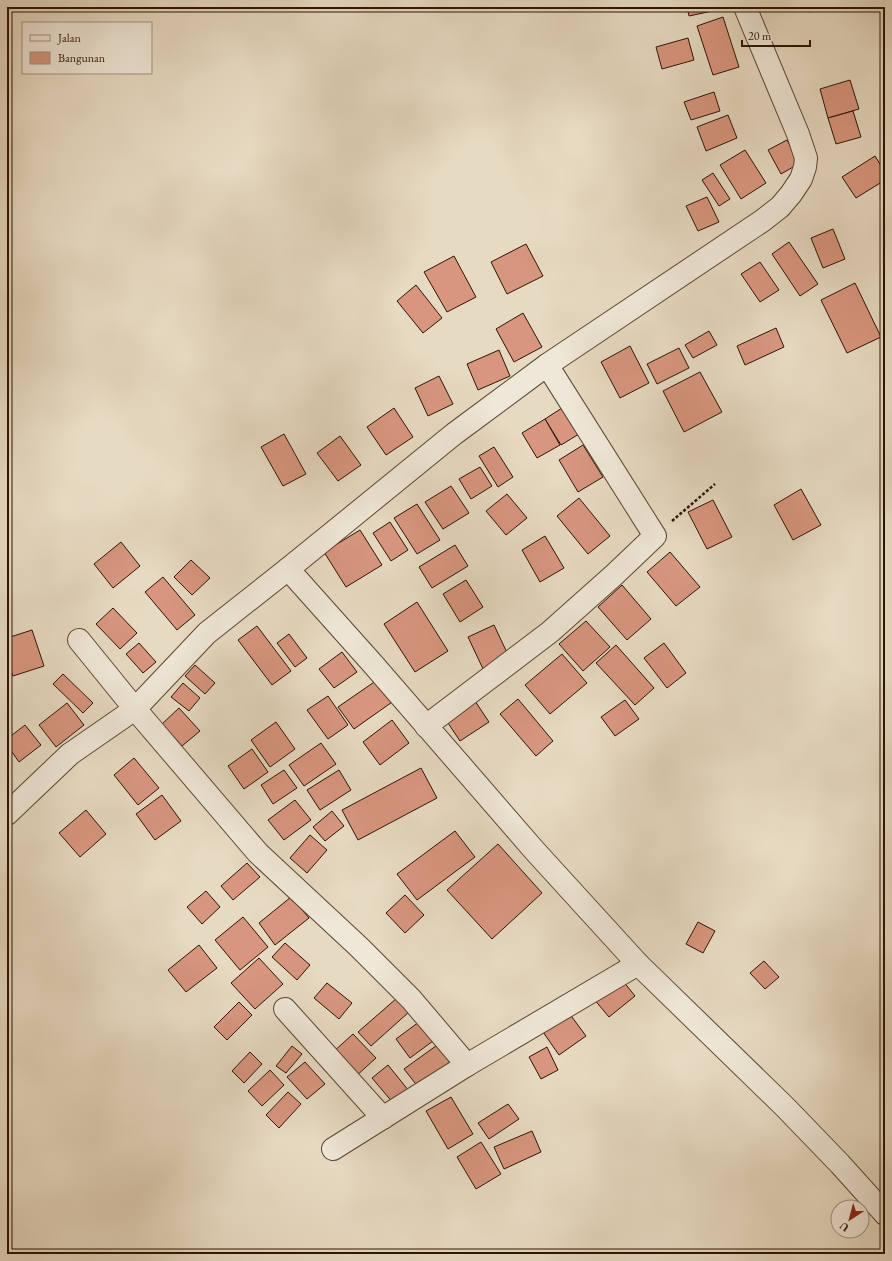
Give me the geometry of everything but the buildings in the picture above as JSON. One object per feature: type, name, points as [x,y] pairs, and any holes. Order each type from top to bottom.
[{"type":"street","points":[[7,814],[70,754],[135,709],[207,633],[288,570],[454,434],[547,365],[762,221],[780,207],[801,179],[806,158],[798,134],[745,7]]},
{"type":"street","points":[[426,726],[550,632],[614,576],[655,536],[547,365]]},
{"type":"street","points":[[288,570],[372,663],[534,850],[638,964],[785,1107],[840,1164],[885,1214]]},
{"type":"street","points":[[79,640],[135,709],[258,853],[358,946],[411,999],[467,1065]]},
{"type":"street","points":[[332,1149],[467,1065],[638,964]]},
{"type":"street","points":[[285,1009],[383,1118]]},
{"type":"path","points":[[655,536],[715,484]]}]
